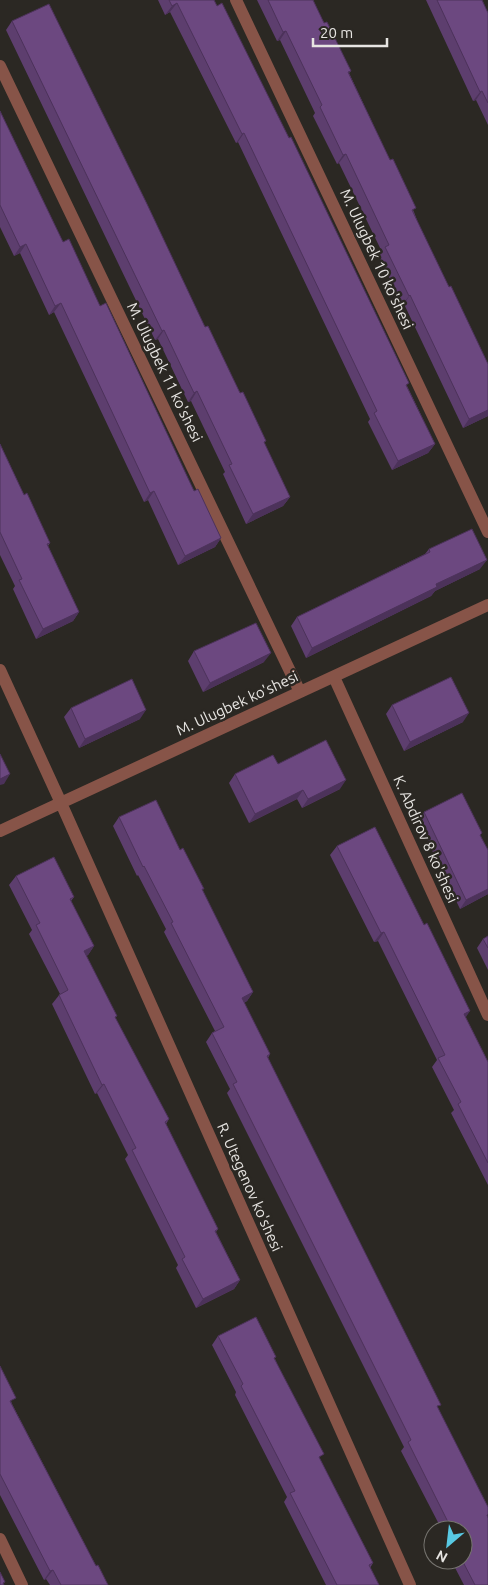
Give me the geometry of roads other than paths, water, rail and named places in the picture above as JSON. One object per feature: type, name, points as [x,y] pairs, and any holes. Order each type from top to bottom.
[{"type":"street","name":"M. Ulugbek 10 ko'shesi","points":[[236,0],[488,532]]},
{"type":"street","name":"M. Ulugbek 11 ko'shesi","points":[[0,66],[300,692]]},
{"type":"street","name":"M. Ulugbek ko'shesi","points":[[0,831],[488,605]]},
{"type":"street","name":"R. Utegenov ko'shesi","points":[[0,670],[410,1585]]},
{"type":"street","name":"K. Abdirov 8 ko'shesi","points":[[334,677],[488,1015]]},
{"type":"street","points":[[0,1539],[22,1585]]}]
